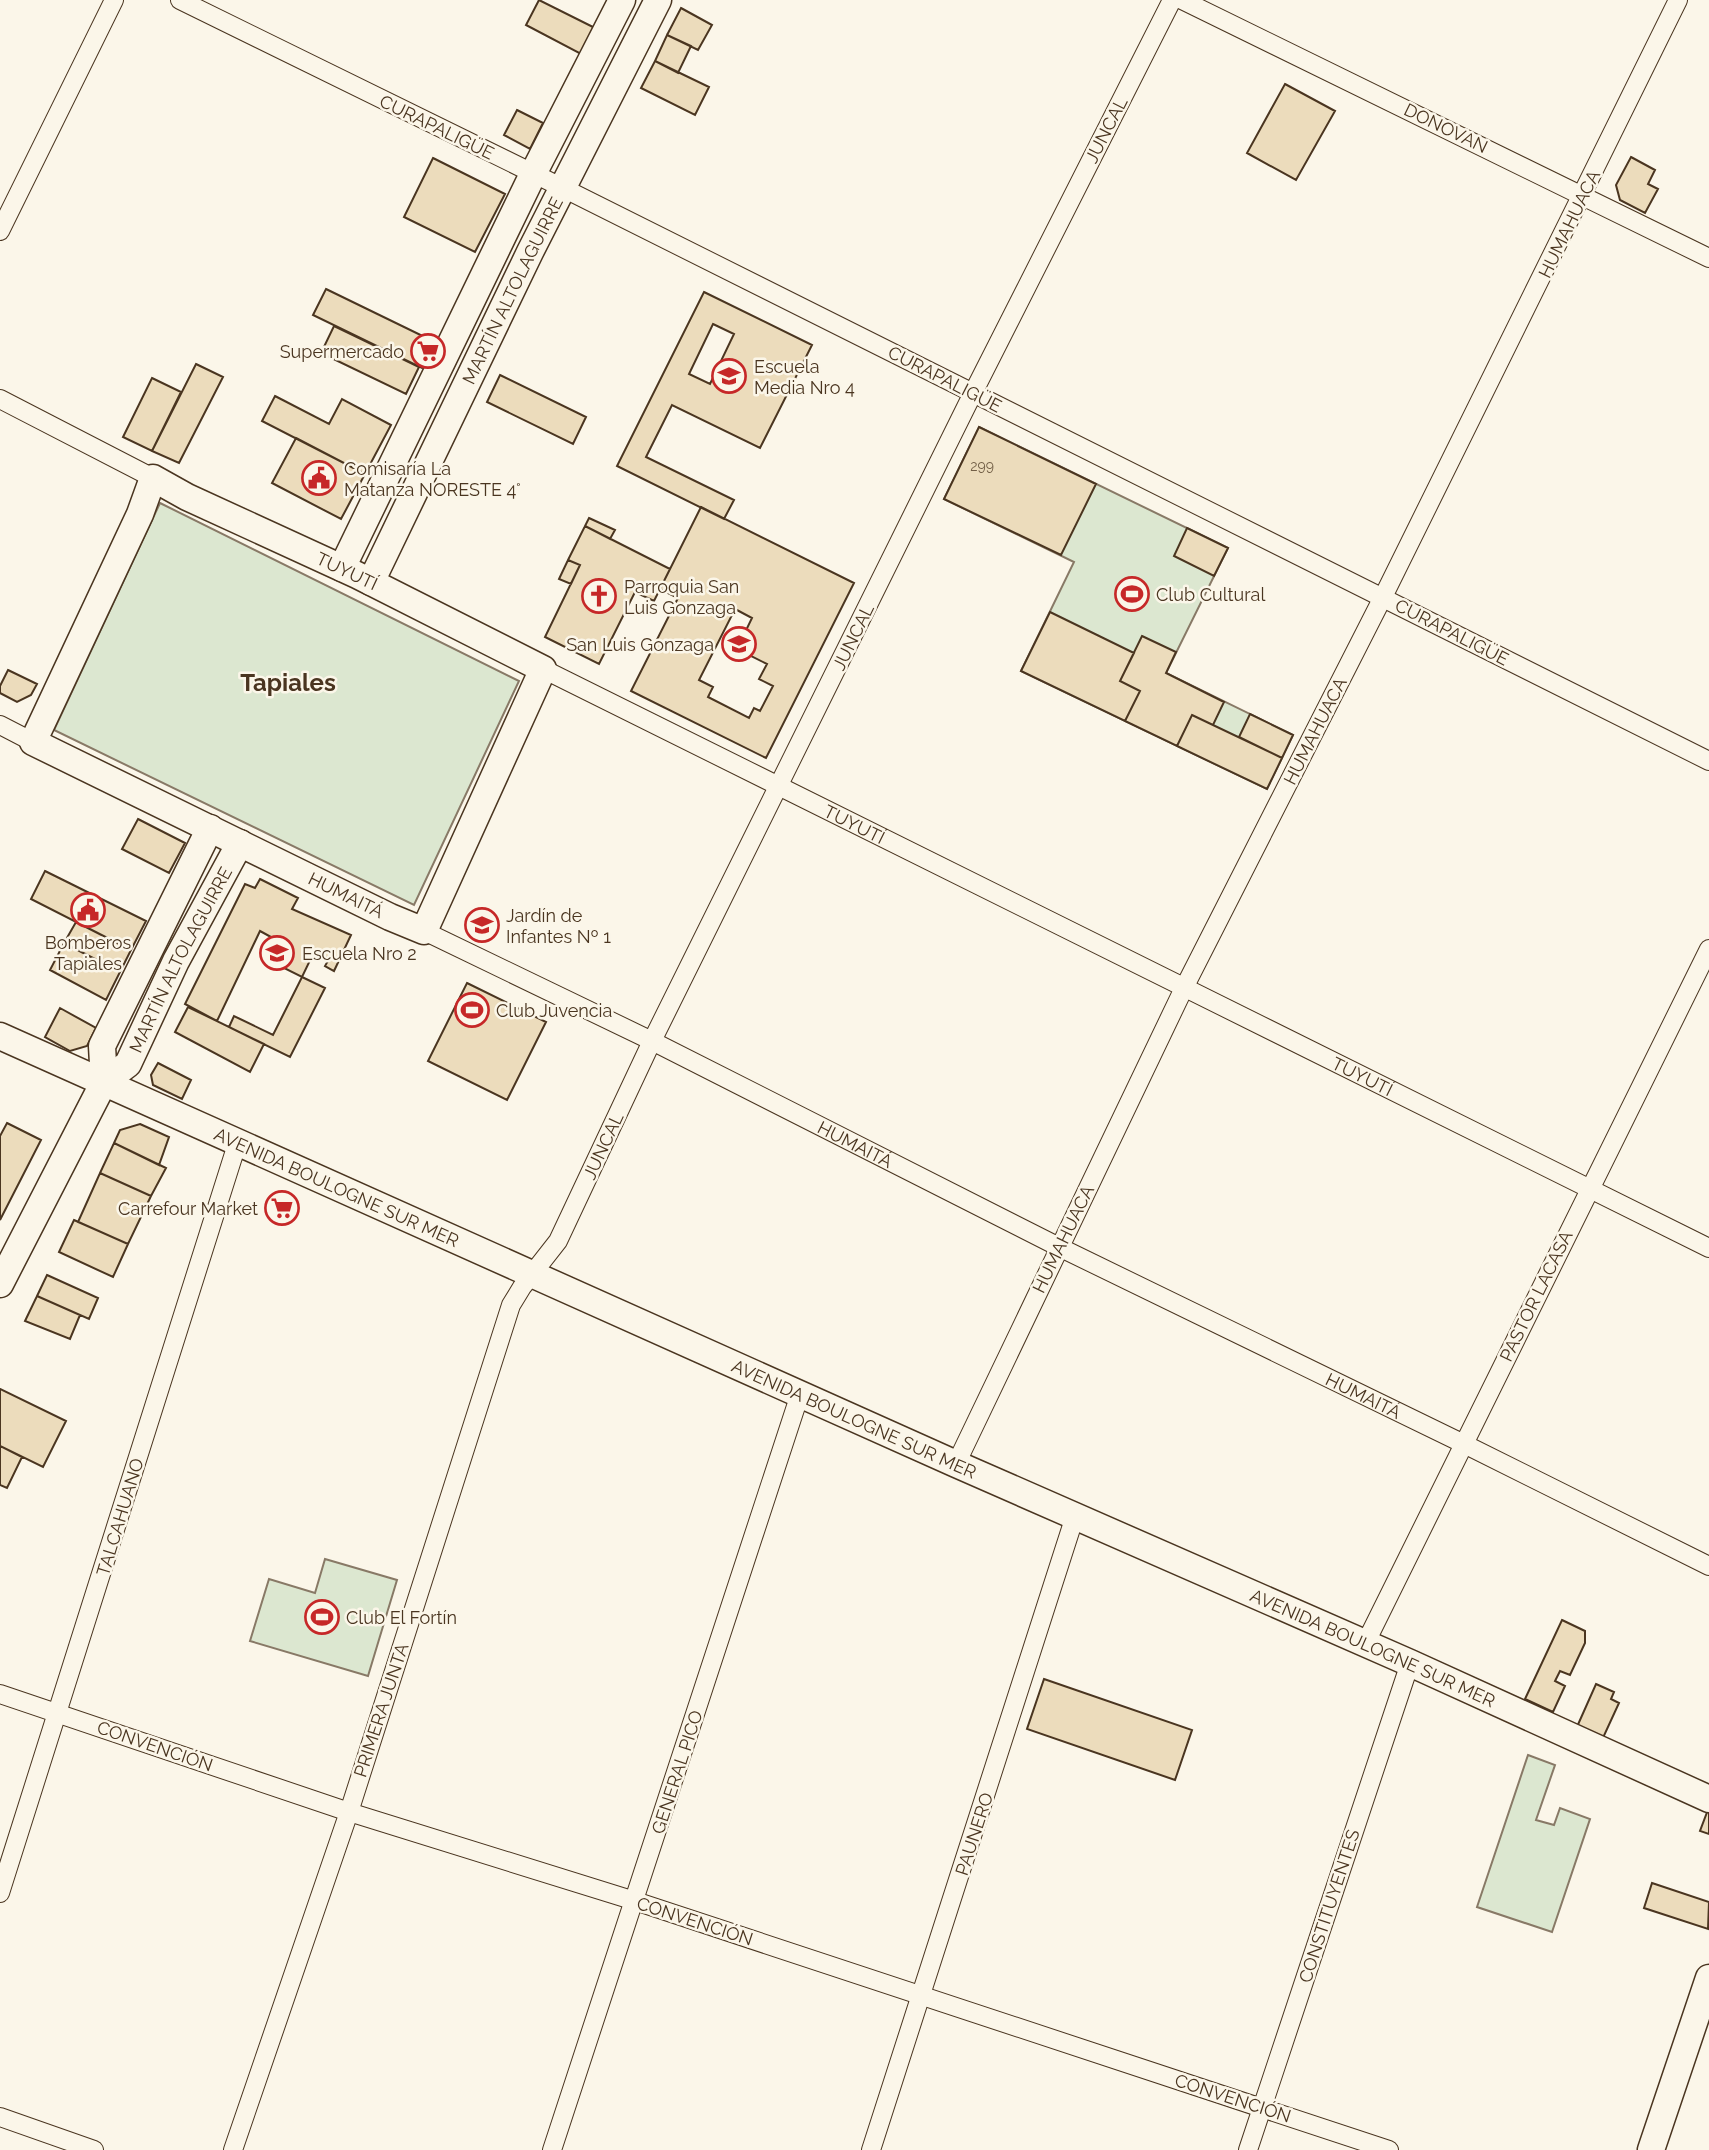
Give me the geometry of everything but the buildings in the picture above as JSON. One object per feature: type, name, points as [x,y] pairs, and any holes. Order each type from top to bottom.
[{"type":"street","points":[[0,231],[114,0]]},
{"type":"street","name":"CURAPALIGÜE","points":[[180,0],[563,188],[1709,761]]},
{"type":"street","name":"MARTÍN ALTOLAGUIRRE","points":[[342,568],[533,174],[622,0]]},
{"type":"street","name":"MARTÍN ALTOLAGUIRRE","points":[[371,582],[658,0]]},
{"type":"street","name":"JUNCAL","points":[[534,1274],[558,1241],[652,1041],[973,393],[1172,0]]},
{"type":"street","name":"DONOVAN","points":[[1182,0],[1709,258]]},
{"type":"street","name":"HUMAHUACA","points":[[956,1464],[1184,988],[1583,195],[1678,0]]},
{"type":"street","name":"TUYUTÍ","points":[[0,399],[187,497],[371,582],[1709,1248]]},
{"type":"street","points":[[33,742],[140,514],[153,478]]},
{"type":"street","points":[[424,931],[543,668]]},
{"type":"street","name":"HUMAITÁ","points":[[0,725],[390,917],[652,1041],[1059,1247],[1709,1566]]},
{"type":"street","name":"MARTÍN ALTOLAGUIRRE","points":[[104,1082],[102,1046],[210,828]]},
{"type":"street","name":"MARTÍN ALTOLAGUIRRE","points":[[104,1082],[128,1064],[176,961],[240,842]]},
{"type":"street","points":[[152,946],[176,961]]},
{"type":"street","name":"PASTOR LACASA","points":[[1365,1644],[1709,949]]},
{"type":"street","name":"AVENIDA BOULOGNE SUR MER","points":[[0,1036],[956,1464],[1410,1663],[1709,1799]]},
{"type":"street","points":[[0,1284],[104,1082]]},
{"type":"street","name":"TALCAHUANO","points":[[0,1893],[239,1141]]},
{"type":"street","name":"PRIMERA JUNTA","points":[[233,2150],[349,1812],[511,1305],[534,1274]]},
{"type":"street","name":"GENERAL PICO","points":[[552,2150],[800,1394]]},
{"type":"street","name":"PAUNERO","points":[[871,2150],[1075,1516]]},
{"type":"street","name":"CONSTITUYENTES","points":[[1248,2150],[1410,1663]]},
{"type":"street","name":"CONVENCIÓN","points":[[0,1694],[349,1812],[635,1901],[1389,2150]]},
{"type":"street","points":[[1651,2150],[1709,1978]]},
{"type":"street","points":[[0,2117],[94,2150]]},
{"type":"green space","name":"Club Cultural","points":[[979,427],[1228,548],[1166,673],[1293,735],[1267,789],[1021,671],[1074,562],[944,499]]},
{"type":"green space","points":[[160,503],[519,681],[414,905],[54,730]]},
{"type":"green space","name":"Club El Fortín","points":[[325,1559],[397,1580],[368,1676],[250,1641],[269,1579],[315,1593]]},
{"type":"green space","points":[[1528,1755],[1555,1765],[1536,1820],[1554,1825],[1560,1808],[1590,1819],[1552,1932],[1477,1907]]},
{"type":"place","name":"Supermercado","points":[[428,351]]},
{"type":"place","name":"Escuela Media Nro 4","points":[[729,376]]},
{"type":"place","name":"Comisaría La Matanza NORESTE 4°","points":[[319,478]]},
{"type":"place","name":"Club Cultural","points":[[1132,594]]},
{"type":"place","name":"Parroquia San Luis Gonzaga","points":[[599,596]]},
{"type":"place","name":"San Luis Gonzaga","points":[[739,644]]},
{"type":"place","name":"Bomberos Tapiales","points":[[88,910]]},
{"type":"place","name":"Jardín de Infantes Nº 1","points":[[482,925]]},
{"type":"place","name":"Escuela Nro 2","points":[[277,953]]},
{"type":"place","name":"Club Juvencia","points":[[472,1010]]},
{"type":"place","name":"Carrefour Market","points":[[282,1208]]},
{"type":"place","name":"Club El Fortín","points":[[322,1617]]},
{"type":"district","name":"Tapiales","points":[[288,682]]}]
